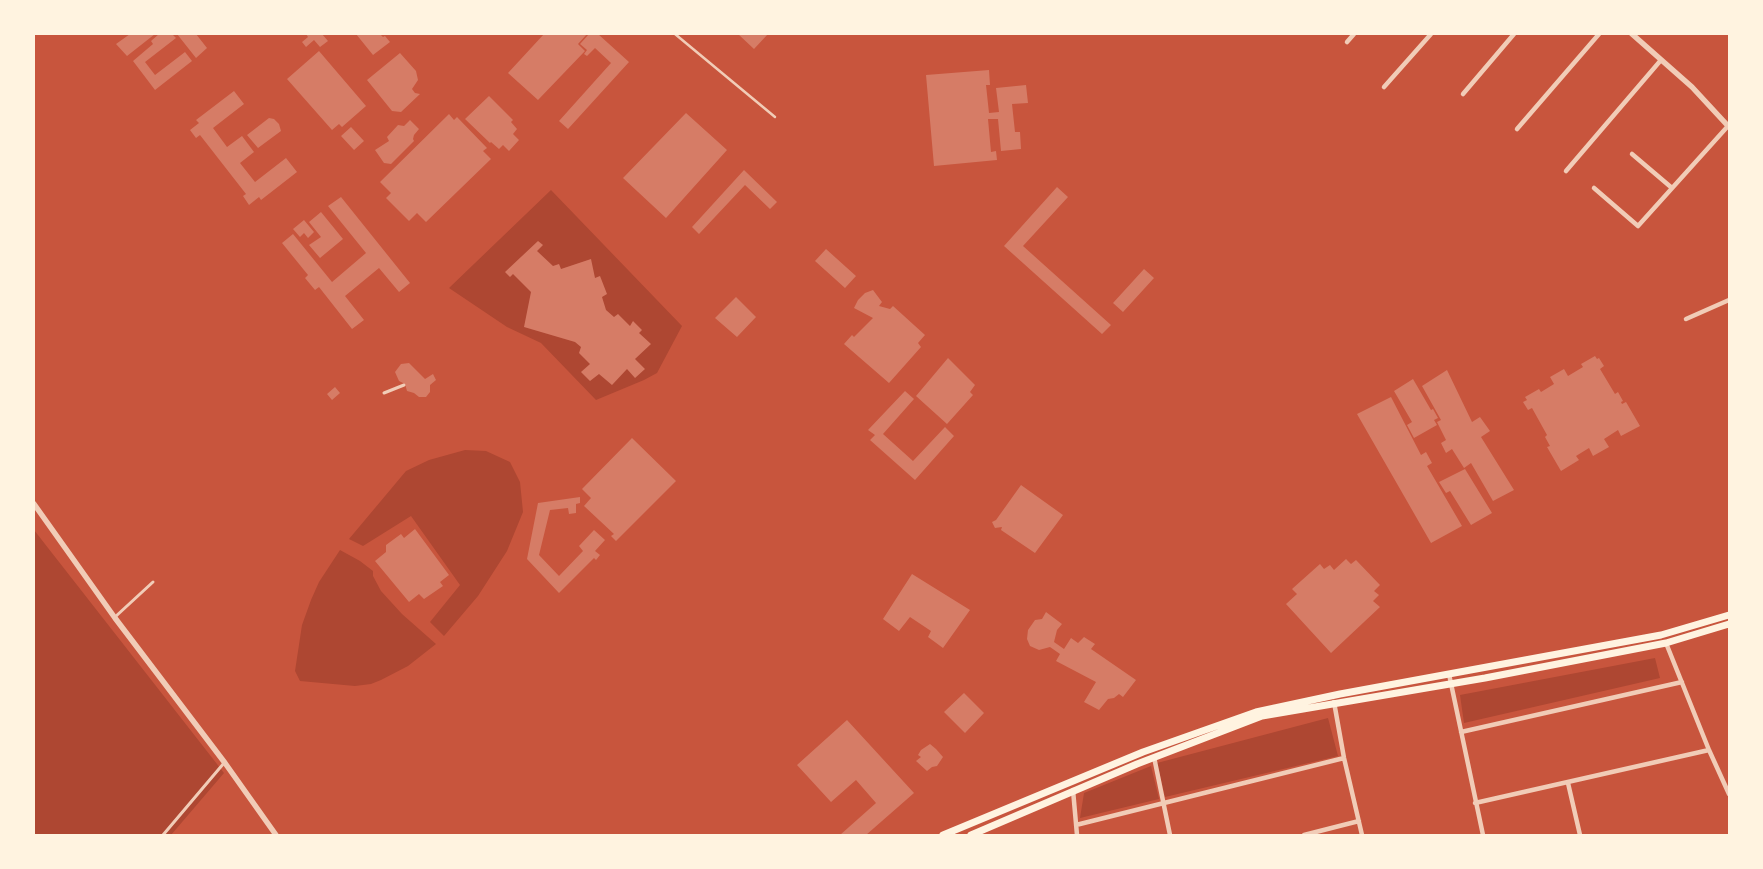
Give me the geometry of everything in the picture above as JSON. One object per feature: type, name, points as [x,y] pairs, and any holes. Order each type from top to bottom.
[{"type":"main road","points":[[972,835],[1073,790],[1262,716],[1449,674],[1661,635],[1729,615]]},
{"type":"main road","points":[[943,835],[1143,752],[1256,712],[1333,699],[1451,684],[1666,643],[1729,624]]},
{"type":"street","points":[[1347,42],[1354,34]]},
{"type":"street","points":[[1384,87],[1431,34]]},
{"type":"street","points":[[1462,94],[1514,34]]},
{"type":"street","points":[[1517,129],[1599,34]]},
{"type":"street","points":[[1594,188],[1638,226],[1729,126],[1697,92],[1632,34]]},
{"type":"street","points":[[1566,171],[1661,60]]},
{"type":"street","points":[[1632,154],[1672,188]]},
{"type":"street","points":[[1686,318],[1729,300]]},
{"type":"street","points":[[384,393],[404,386]]},
{"type":"street","points":[[34,504],[115,618],[225,763],[276,835]]},
{"type":"street","points":[[115,618],[153,582]]},
{"type":"street","points":[[1666,643],[1709,750],[1729,794]]},
{"type":"street","points":[[1449,674],[1483,835]]},
{"type":"street","points":[[1461,732],[1682,682]]},
{"type":"street","points":[[1333,699],[1344,758],[1362,835]]},
{"type":"street","points":[[1475,803],[1709,750]]},
{"type":"street","points":[[1154,757],[1170,835]]},
{"type":"street","points":[[1076,824],[1344,758]]},
{"type":"street","points":[[163,835],[225,763]]},
{"type":"street","points":[[1568,783],[1580,835]]},
{"type":"street","points":[[1073,790],[1077,835]]},
{"type":"street","points":[[1304,835],[1359,821]]},
{"type":"lane","points":[[675,34],[775,117]]},
{"type":"shaded area","points":[[551,190],[682,326],[657,373],[596,400],[541,343],[507,327],[449,288]]},
{"type":"shaded area","points":[[465,450],[486,451],[510,462],[520,482],[523,512],[507,551],[478,596],[444,636],[430,622],[460,585],[411,516],[363,546],[349,539],[406,471],[429,460]]},
{"type":"shaded area","points":[[34,530],[224,773],[171,835],[34,835]]},
{"type":"shaded area","points":[[340,550],[373,571],[373,576],[381,591],[402,614],[436,644],[408,666],[371,684],[355,686],[300,681],[295,671],[302,625],[311,600],[319,582]]},
{"type":"shaded area","points":[[1655,658],[1660,678],[1464,723],[1460,695]]},
{"type":"shaded area","points":[[1328,718],[1338,756],[1165,797],[1157,763]]},
{"type":"shaded area","points":[[1151,766],[1159,799],[1080,818],[1084,793]]},
{"type":"building","points":[[130,34],[155,34],[127,56],[116,44]]},
{"type":"building","points":[[159,34],[172,34],[176,38],[145,62],[155,75],[185,52],[192,61],[155,90],[133,61],[153,44],[151,41]]},
{"type":"building","points":[[177,34],[196,34],[207,48],[196,58]]},
{"type":"building","points":[[306,34],[322,34],[328,41],[320,47],[314,40],[306,47],[302,42],[308,37]]},
{"type":"building","points":[[356,34],[380,34],[383,37],[385,36],[390,42],[373,55]]},
{"type":"building","points":[[544,34],[587,34],[578,44],[585,51],[538,100],[508,73]]},
{"type":"building","points":[[589,34],[598,34],[629,62],[568,129],[559,121],[611,63],[595,48],[587,56],[584,54],[587,50],[580,44]]},
{"type":"building","points":[[738,34],[768,34],[754,49]]},
{"type":"building","points":[[319,51],[366,106],[342,127],[339,124],[332,130],[287,79]]},
{"type":"building","points":[[400,53],[416,71],[418,80],[412,89],[415,93],[420,94],[401,112],[392,111],[367,80]]},
{"type":"building","points":[[989,70],[990,85],[986,85],[989,113],[999,112],[996,88],[1026,85],[1028,103],[1012,104],[1015,132],[1020,132],[1021,149],[1001,151],[998,119],[988,119],[991,152],[996,151],[997,160],[934,166],[926,75]]},
{"type":"building","points":[[234,91],[244,104],[213,128],[227,147],[242,136],[254,152],[240,163],[255,182],[286,158],[297,172],[261,200],[259,197],[249,205],[243,196],[246,194],[200,135],[196,138],[190,130],[199,123],[196,120]]},
{"type":"building","points":[[489,96],[513,120],[511,122],[517,129],[513,134],[519,140],[509,151],[503,145],[499,149],[490,143],[465,119]]},
{"type":"building","points":[[686,113],[727,150],[666,218],[623,178]]},
{"type":"building","points":[[449,114],[454,120],[457,117],[487,148],[483,151],[491,159],[426,222],[417,213],[409,221],[386,198],[391,193],[380,182]]},
{"type":"building","points":[[269,118],[274,119],[279,124],[281,131],[258,148],[247,135]]},
{"type":"building","points":[[410,120],[419,129],[414,135],[414,141],[391,164],[384,163],[375,150],[389,141],[387,137],[398,125],[404,126]]},
{"type":"building","points":[[351,127],[364,141],[354,150],[341,136]]},
{"type":"building","points":[[744,170],[777,202],[770,209],[745,185],[699,234],[692,227]]},
{"type":"building","points":[[1057,187],[1068,197],[1023,246],[1111,325],[1102,334],[1004,246]]},
{"type":"building","points":[[341,197],[410,283],[399,292],[379,268],[345,296],[364,320],[352,329],[319,287],[315,290],[305,278],[308,275],[282,243],[293,234],[332,282],[366,253],[328,206]]},
{"type":"building","points":[[321,212],[343,239],[320,258],[309,245],[321,237],[309,222]]},
{"type":"building","points":[[304,220],[314,232],[308,238],[304,233],[300,237],[293,229]]},
{"type":"building","points":[[538,241],[543,245],[537,251],[553,266],[559,264],[561,269],[591,259],[595,278],[600,276],[607,294],[602,297],[606,310],[614,317],[618,314],[630,326],[633,321],[642,330],[639,333],[651,344],[635,359],[645,369],[635,378],[627,369],[612,385],[599,374],[590,381],[581,372],[590,364],[579,353],[581,347],[575,342],[524,327],[531,292],[513,274],[510,277],[505,272]]},
{"type":"building","points":[[826,249],[856,276],[845,288],[815,261]]},
{"type":"building","points":[[1144,269],[1154,278],[1123,312],[1113,303]]},
{"type":"building","points":[[873,290],[882,302],[879,306],[890,309],[893,306],[925,335],[918,343],[921,347],[889,383],[844,344],[873,318],[854,308],[858,300],[865,293]]},
{"type":"building","points":[[736,297],[756,317],[737,337],[715,318]]},
{"type":"building","points":[[1595,356],[1597,359],[1599,358],[1604,366],[1600,369],[1615,394],[1618,392],[1623,401],[1621,402],[1622,404],[1626,402],[1640,426],[1621,436],[1618,430],[1604,439],[1609,447],[1593,456],[1589,448],[1576,456],[1579,460],[1561,471],[1547,447],[1550,446],[1545,437],[1547,435],[1532,408],[1528,410],[1523,402],[1527,400],[1525,397],[1539,389],[1541,392],[1554,384],[1550,377],[1564,369],[1568,376],[1583,367],[1581,364]]},
{"type":"building","points":[[948,358],[975,385],[970,392],[973,395],[947,424],[916,396]]},
{"type":"building","points":[[409,363],[425,379],[433,374],[436,380],[430,385],[430,392],[426,397],[419,397],[407,391],[405,384],[399,381],[395,372],[401,364]]},
{"type":"building","points":[[1447,370],[1472,422],[1480,417],[1490,431],[1481,437],[1514,490],[1493,501],[1471,463],[1464,468],[1452,449],[1446,453],[1441,443],[1446,440],[1437,422],[1441,420],[1422,386]]},
{"type":"building","points":[[1413,379],[1431,410],[1433,409],[1438,418],[1434,420],[1437,425],[1414,438],[1407,425],[1412,422],[1394,391]]},
{"type":"building","points":[[335,387],[340,393],[332,400],[327,394]]},
{"type":"building","points":[[905,391],[914,399],[883,434],[913,461],[945,427],[954,436],[915,480],[870,440],[875,435],[868,430]]},
{"type":"building","points":[[1391,397],[1421,455],[1426,452],[1432,463],[1427,466],[1462,526],[1431,543],[1357,414]]},
{"type":"building","points":[[632,438],[676,481],[616,541],[611,536],[614,534],[584,506],[591,498],[582,489]]},
{"type":"building","points":[[1465,469],[1492,513],[1471,525],[1450,491],[1446,493],[1439,482]]},
{"type":"building","points":[[1021,485],[1063,515],[1035,553],[1001,530],[1002,527],[995,528],[992,522],[996,520]]},
{"type":"building","points":[[580,497],[580,503],[576,504],[576,513],[569,514],[568,508],[550,510],[539,555],[559,576],[583,551],[579,546],[594,530],[605,540],[595,551],[600,555],[596,560],[594,558],[559,593],[527,559],[538,503]]},
{"type":"building","points":[[415,529],[449,575],[440,582],[443,586],[424,599],[419,594],[409,602],[375,561],[386,552],[386,545],[401,534],[404,538]]},
{"type":"building","points":[[1346,559],[1351,564],[1356,560],[1380,585],[1374,591],[1379,595],[1373,601],[1380,607],[1331,653],[1286,604],[1297,594],[1292,589],[1320,564],[1324,569],[1330,565],[1334,570]]},
{"type":"building","points":[[912,574],[970,610],[943,648],[928,637],[931,631],[910,617],[899,631],[883,619]]},
{"type":"building","points":[[1046,612],[1062,624],[1057,630],[1054,642],[1064,649],[1071,638],[1078,643],[1084,637],[1095,644],[1091,649],[1136,680],[1123,697],[1119,694],[1114,698],[1108,699],[1099,710],[1084,702],[1096,682],[1056,661],[1060,654],[1050,647],[1039,650],[1030,646],[1027,639],[1028,630],[1035,620],[1042,619]]},
{"type":"building","points":[[964,693],[984,713],[965,733],[944,712]]},
{"type":"building","points":[[847,720],[914,793],[866,835],[840,835],[876,803],[856,780],[831,802],[797,765]]},
{"type":"building","points":[[930,744],[943,757],[937,766],[927,771],[916,761],[921,757],[918,755],[921,750]]}]
